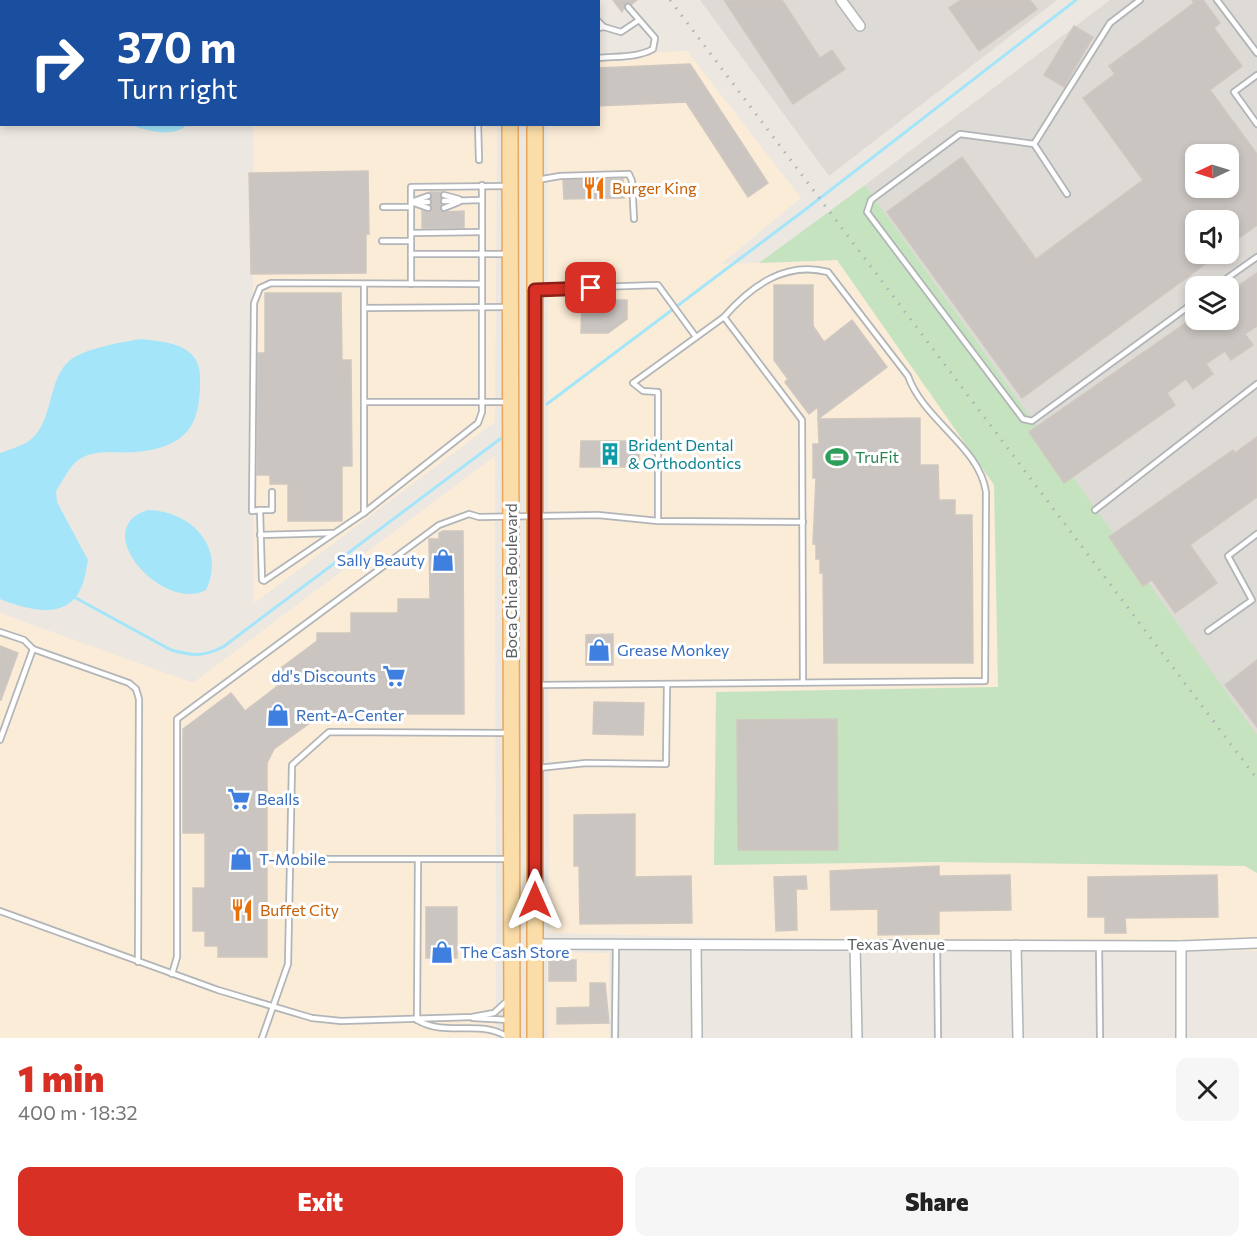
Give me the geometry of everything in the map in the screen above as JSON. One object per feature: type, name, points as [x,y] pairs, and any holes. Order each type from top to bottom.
[{"type":"main road","name":"Boca Chica Boulevard","points":[[510,126],[511,1038]]},
{"type":"main road","name":"Boca Chica Boulevard","points":[[535,126],[535,1038]]},
{"type":"street","points":[[841,0],[860,26]]},
{"type":"street","name":"Texas Avenue","points":[[535,944],[1180,945],[1257,943]]},
{"type":"street","points":[[855,944],[857,1038]]},
{"type":"street","points":[[696,945],[697,1038]]},
{"type":"street","points":[[1016,945],[1018,1038]]},
{"type":"street","points":[[1180,945],[1181,1038]]},
{"type":"lane","points":[[1034,144],[1110,23],[1140,0]]},
{"type":"lane","points":[[1217,0],[1257,53]]},
{"type":"lane","points":[[600,58],[641,56],[653,49],[656,38],[628,7]]},
{"type":"lane","points":[[601,27],[621,32],[639,20]]},
{"type":"lane","points":[[1257,75],[1234,92],[1257,124]]},
{"type":"lane","points":[[478,126],[479,160]]},
{"type":"lane","points":[[1067,194],[1034,144],[960,134],[871,200],[867,212],[1023,419],[1032,421],[1185,309]]},
{"type":"lane","points":[[535,180],[560,176],[629,174],[632,181],[634,219]]},
{"type":"lane","points":[[260,510],[261,577],[264,581],[364,513],[478,423],[482,402],[483,185]]},
{"type":"lane","points":[[411,284],[411,187],[510,186]]},
{"type":"lane","points":[[444,198],[482,200]]},
{"type":"lane","points":[[444,207],[464,200]]},
{"type":"lane","points":[[383,207],[428,202],[411,204]]},
{"type":"lane","points":[[411,233],[482,232]]},
{"type":"lane","points":[[382,241],[411,241]]},
{"type":"lane","points":[[411,254],[510,254]]},
{"type":"lane","points":[[1230,276],[1257,256]]},
{"type":"lane","points":[[535,685],[985,681],[985,485],[980,472],[953,434],[941,427],[914,393],[908,376],[832,274],[823,270],[779,273],[736,303],[724,317],[633,383],[643,391],[658,392],[658,521]]},
{"type":"lane","points":[[272,492],[272,510],[252,511],[254,303],[260,288],[271,284],[482,284]]},
{"type":"lane","points":[[364,284],[364,513]]},
{"type":"lane","points":[[535,290],[658,285],[696,337]]},
{"type":"lane","points":[[364,308],[511,307]]},
{"type":"lane","points":[[724,317],[800,415],[803,425],[803,682]]},
{"type":"lane","points":[[1095,510],[1257,384]]},
{"type":"lane","points":[[364,402],[511,402]]},
{"type":"lane","points":[[172,974],[177,957],[177,719],[439,525],[469,514],[479,517],[598,515],[658,521],[803,522]]},
{"type":"lane","points":[[260,535],[334,533]]},
{"type":"lane","points":[[1208,631],[1255,602],[1228,556],[1257,534]]},
{"type":"lane","points":[[0,632],[24,640],[33,649],[129,683],[136,689],[139,699],[138,962]]},
{"type":"lane","points":[[0,740],[33,649]]},
{"type":"lane","points":[[535,768],[586,763],[666,764],[667,684]]},
{"type":"lane","points":[[262,1038],[288,964],[292,765],[329,732],[512,733]]},
{"type":"lane","points":[[417,1020],[418,859]]},
{"type":"lane","points":[[290,860],[512,859]]},
{"type":"lane","points":[[0,911],[172,974],[273,1008],[312,1018],[417,1020],[432,1017],[472,1017],[494,1013],[505,1004],[512,985]]},
{"type":"lane","points":[[615,1038],[616,945]]},
{"type":"lane","points":[[937,945],[938,1038]]},
{"type":"lane","points":[[1099,945],[1100,1038]]},
{"type":"lane","points":[[472,1017],[484,1020],[512,1020]]},
{"type":"lane","points":[[417,1020],[432,1029],[489,1029],[500,1031],[511,1038]]},
{"type":"shaded area","points":[[700,0],[1057,0],[829,176]]},
{"type":"shaded area","points":[[1110,0],[1257,0],[1257,736],[865,185]]},
{"type":"shaded area","points":[[687,51],[801,198],[721,264],[837,260],[1004,482],[1007,687],[800,692],[714,865],[937,862],[1245,866],[1257,873],[1257,951],[549,933],[547,126],[600,126],[600,55]]},
{"type":"shaded area","points":[[253,126],[497,126],[495,422],[253,604]]},
{"type":"shaded area","points":[[495,456],[496,1038],[0,1038],[0,613],[193,683]]},
{"type":"shaded area","points":[[547,952],[609,953],[610,1038],[547,1038]]},
{"type":"green space","points":[[865,185],[1257,735],[1257,873],[1245,866],[937,862],[714,865],[716,692],[998,687],[994,485],[837,260],[759,263]]},
{"type":"water","points":[[134,126],[186,126],[174,131],[152,131]]},
{"type":"water","points":[[141,339],[179,346],[194,357],[200,376],[200,393],[194,420],[179,439],[168,445],[136,452],[90,454],[77,461],[68,471],[56,491],[57,502],[88,560],[82,585],[74,599],[56,609],[45,610],[33,609],[0,599],[0,453],[26,443],[35,436],[46,416],[60,372],[73,358],[91,350]]},
{"type":"water","points":[[148,510],[178,517],[201,535],[208,546],[212,560],[211,575],[206,590],[188,594],[170,590],[152,580],[138,565],[128,549],[125,533],[131,520]]},
{"type":"building","points":[[613,0],[637,0],[632,4],[626,3],[622,12]]},
{"type":"building","points":[[724,0],[782,0],[820,58],[832,50],[845,69],[793,104]]},
{"type":"building","points":[[961,0],[1030,0],[1037,9],[979,51],[949,8]]},
{"type":"building","points":[[1192,0],[1203,0],[1220,23],[1214,28],[1242,66],[1210,90],[1257,154],[1257,225],[1239,238],[1239,210],[1185,210],[1185,264],[1205,264],[1189,276],[1185,276],[1185,279],[1022,398],[887,212],[962,157],[1036,259],[1143,180],[1083,98],[1115,74],[1109,66],[1194,3]]},
{"type":"building","points":[[1074,26],[1093,37],[1064,87],[1044,75]]},
{"type":"building","points":[[690,64],[768,183],[748,197],[686,102],[600,106],[600,68]]},
{"type":"building","points":[[368,171],[369,234],[366,234],[366,273],[251,274],[249,173]]},
{"type":"building","name":"Burger King","points":[[623,179],[624,198],[564,199],[563,180]]},
{"type":"building","points":[[430,192],[441,192],[442,212],[464,211],[464,228],[422,228],[422,211],[428,212],[432,209]]},
{"type":"building","points":[[1257,273],[1257,326],[1245,334],[1253,345],[1231,360],[1225,351],[1206,364],[1213,374],[1193,389],[1186,379],[1167,393],[1175,405],[1064,483],[1029,432],[1185,323],[1185,330],[1239,330],[1239,285]]},
{"type":"building","points":[[774,285],[813,285],[813,326],[824,342],[852,320],[887,367],[818,419],[818,407],[809,414],[785,382],[788,379],[774,360]]},
{"type":"building","points":[[265,293],[341,293],[342,360],[351,360],[352,466],[342,466],[342,521],[288,521],[288,484],[270,484],[270,475],[257,475],[258,353],[265,353]]},
{"type":"building","points":[[582,300],[627,300],[627,319],[608,333],[581,333]]},
{"type":"building","points":[[920,418],[920,465],[938,465],[939,500],[955,500],[955,515],[972,515],[973,663],[824,663],[823,573],[820,573],[820,559],[816,559],[816,544],[813,544],[816,478],[813,478],[813,444],[819,444],[818,419]]},
{"type":"building","points":[[1257,437],[1257,497],[1190,545],[1217,583],[1175,613],[1152,580],[1143,586],[1109,537],[1233,450],[1235,453]]},
{"type":"building","name":"Brident Dental & Orthodontics","points":[[581,441],[639,441],[639,467],[580,467]]},
{"type":"building","points":[[463,531],[464,714],[329,714],[314,720],[274,749],[267,763],[267,957],[218,957],[218,946],[205,946],[205,931],[193,931],[193,888],[205,888],[205,833],[183,833],[183,729],[231,693],[245,711],[284,681],[277,671],[317,641],[317,633],[351,633],[351,613],[398,613],[398,599],[430,599],[429,539],[439,539],[439,533]]},
{"type":"building","name":"Grease Monkey","points":[[613,634],[613,665],[586,665],[586,635]]},
{"type":"building","points":[[0,646],[18,653],[1,700],[0,700]]},
{"type":"building","points":[[1257,660],[1257,727],[1225,685]]},
{"type":"building","points":[[594,702],[644,703],[643,735],[593,734]]},
{"type":"building","points":[[837,719],[838,850],[738,850],[737,720]]},
{"type":"building","points":[[635,814],[635,877],[691,876],[692,923],[580,924],[579,866],[574,866],[574,815]]},
{"type":"building","points":[[939,866],[939,876],[1010,875],[1011,910],[939,911],[939,934],[878,935],[878,909],[831,910],[830,871]]},
{"type":"building","points":[[1217,875],[1218,917],[1125,918],[1126,933],[1105,933],[1105,917],[1088,917],[1088,877]]},
{"type":"building","points":[[806,876],[807,889],[796,889],[797,930],[776,931],[774,877]]},
{"type":"building","points":[[426,907],[457,907],[457,958],[426,958]]},
{"type":"building","points":[[549,960],[576,960],[576,981],[549,981]]},
{"type":"building","points":[[590,983],[605,983],[609,1023],[557,1024],[557,1008],[590,1007]]},
{"type":"waterway","points":[[547,404],[806,209],[1076,0]]},
{"type":"waterway","points":[[74,597],[171,650],[198,654],[216,650],[500,439]]},
{"type":"railway","points":[[670,0],[1257,779]]},
{"type":"place","name":"Burger King","points":[[594,188]]},
{"type":"place","name":"Brident Dental & Orthodontics","points":[[610,454]]},
{"type":"place","name":"TruFit","points":[[837,457]]},
{"type":"place","name":"Sally Beauty","points":[[443,560]]},
{"type":"place","name":"Grease Monkey","points":[[599,650]]},
{"type":"place","name":"dd's Discounts","points":[[394,676]]},
{"type":"place","name":"Rent-A-Center","points":[[278,715]]},
{"type":"place","name":"Bealls","points":[[239,799]]},
{"type":"place","name":"T-Mobile","points":[[241,859]]},
{"type":"place","name":"Buffet City","points":[[242,910]]},
{"type":"place","name":"The Cash Store","points":[[442,952]]},
{"type":"route","points":[[535,900],[535,290],[591,288]]}]
